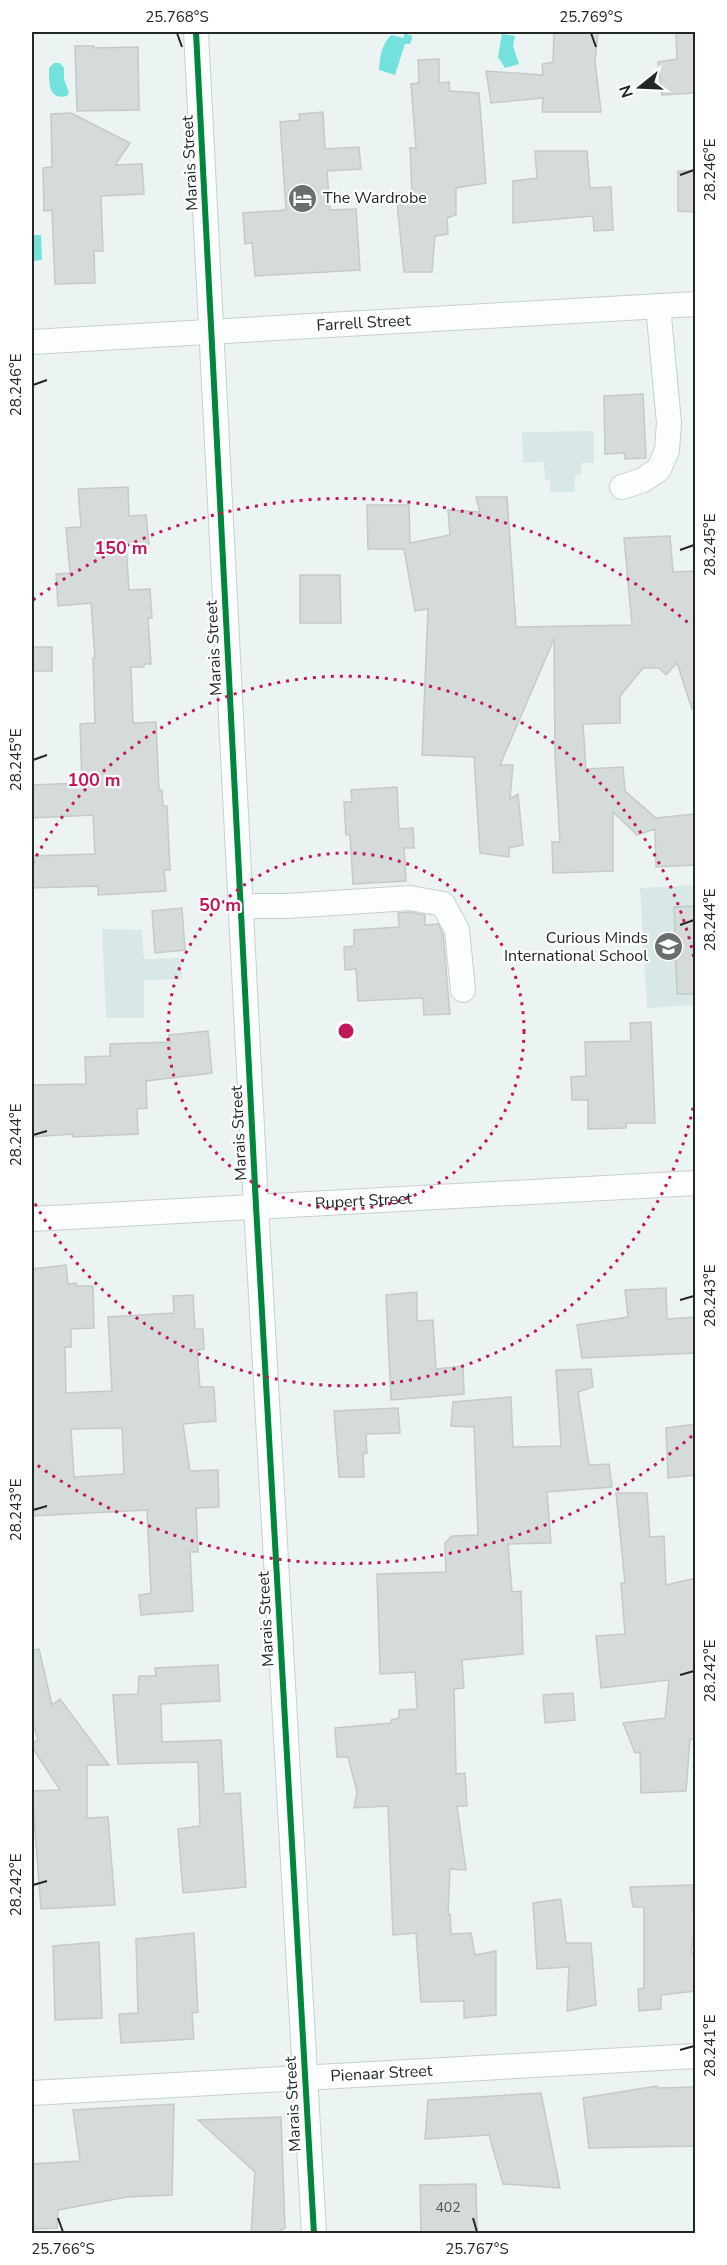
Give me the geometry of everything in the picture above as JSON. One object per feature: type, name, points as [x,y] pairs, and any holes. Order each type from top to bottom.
[{"type":"street","name":"Marais Street","points":[[196,32],[256,1206],[314,2234]]},
{"type":"street","name":"Farrell Street","points":[[32,342],[696,304]]},
{"type":"street","points":[[622,487],[643,480],[659,469],[667,450],[669,423],[658,306]]},
{"type":"street","points":[[241,906],[288,906],[410,898],[443,904],[457,930],[463,990]]},
{"type":"street","name":"Rupert Street","points":[[32,1219],[696,1183]]},
{"type":"street","name":"Pienaar Street","points":[[32,2092],[696,2056]]},
{"type":"shaded area","points":[[594,431],[594,463],[581,463],[581,475],[575,475],[575,492],[550,492],[550,480],[545,480],[544,462],[523,463],[522,432]]},
{"type":"shaded area","name":"Curious Minds International School","points":[[695,885],[695,1005],[647,1008],[640,888]]},
{"type":"shaded area","points":[[102,929],[142,930],[144,959],[181,958],[182,979],[144,980],[144,1018],[106,1018]]},
{"type":"water","points":[[405,33],[412,36],[412,39],[410,44],[405,44],[395,75],[379,70],[385,43],[391,35],[403,38]]},
{"type":"water","points":[[502,34],[515,36],[513,46],[519,64],[505,68],[498,57]]},
{"type":"water","points":[[54,63],[60,63],[64,68],[64,79],[69,93],[67,96],[56,96],[51,89],[49,68]]},
{"type":"water","points":[[32,235],[41,235],[42,260],[32,261]]},
{"type":"building","points":[[554,32],[598,32],[595,61],[601,112],[542,112],[543,98],[491,103],[486,71],[543,75],[542,64],[553,62]]},
{"type":"building","points":[[676,32],[696,32],[694,93],[662,95],[658,62],[677,59]]},
{"type":"building","points":[[75,46],[138,47],[139,110],[77,111]]},
{"type":"building","points":[[439,59],[439,83],[449,82],[450,91],[479,93],[486,183],[456,188],[456,215],[447,218],[448,234],[435,236],[432,272],[404,272],[396,193],[412,194],[410,148],[416,148],[411,84],[419,83],[418,60]]},
{"type":"building","name":"The Wardrobe","points":[[323,112],[325,149],[359,147],[361,169],[327,171],[330,210],[356,209],[360,270],[255,276],[252,243],[245,244],[243,213],[286,210],[280,122],[300,120],[299,114]]},
{"type":"building","points":[[71,113],[130,143],[115,165],[142,164],[144,194],[101,196],[103,251],[94,251],[95,283],[55,284],[52,210],[44,211],[43,168],[52,167],[51,114]]},
{"type":"building","points":[[535,151],[587,151],[590,188],[611,187],[613,230],[594,231],[593,216],[513,223],[513,181],[537,178]]},
{"type":"building","points":[[678,171],[696,171],[696,212],[678,211]]},
{"type":"building","points":[[643,394],[646,458],[625,459],[624,453],[605,454],[604,396]]},
{"type":"building","points":[[128,487],[129,516],[146,515],[149,544],[126,545],[129,590],[150,589],[152,618],[148,618],[151,664],[144,664],[144,667],[131,667],[133,723],[156,722],[159,790],[162,790],[163,806],[167,806],[170,870],[164,870],[166,891],[98,895],[98,886],[32,888],[32,856],[95,854],[93,815],[32,818],[32,785],[82,783],[80,724],[95,723],[93,658],[95,658],[91,603],[58,606],[56,574],[70,573],[66,528],[81,527],[78,489]]},
{"type":"building","points":[[476,497],[507,497],[516,627],[632,625],[624,538],[670,536],[673,572],[696,571],[696,709],[692,709],[677,663],[666,675],[659,668],[643,668],[620,696],[620,723],[583,724],[586,769],[623,767],[625,791],[656,818],[694,814],[695,865],[656,867],[655,829],[637,835],[613,812],[613,871],[553,873],[552,842],[560,842],[555,756],[554,639],[500,765],[513,765],[510,799],[518,794],[523,845],[509,848],[509,857],[480,853],[474,757],[422,755],[428,609],[415,611],[404,549],[368,549],[367,505],[409,505],[410,543],[450,535],[448,510],[480,512]]},
{"type":"building","points":[[300,575],[340,575],[341,623],[300,623]]},
{"type":"building","points":[[32,647],[52,647],[52,671],[32,671]]},
{"type":"building","points":[[397,787],[399,829],[413,828],[414,848],[404,848],[406,881],[353,884],[350,835],[346,835],[344,802],[352,802],[351,790]]},
{"type":"building","points":[[696,906],[696,994],[677,994],[674,907]]},
{"type":"building","points":[[182,908],[185,950],[155,953],[152,911]]},
{"type":"building","points":[[409,912],[425,915],[425,925],[438,924],[443,934],[450,1014],[424,1015],[423,998],[358,1001],[356,969],[345,970],[344,947],[354,946],[354,930],[399,927],[398,913]]},
{"type":"building","points":[[651,1022],[655,1123],[626,1123],[626,1128],[588,1129],[588,1100],[572,1100],[571,1077],[586,1076],[585,1042],[631,1041],[630,1023]]},
{"type":"building","points":[[208,1031],[212,1073],[146,1081],[147,1108],[137,1109],[138,1134],[73,1137],[73,1134],[32,1137],[32,1085],[86,1084],[85,1057],[110,1056],[110,1044],[170,1042],[169,1035]]},
{"type":"building","points":[[66,1265],[68,1284],[93,1286],[94,1328],[71,1329],[71,1347],[65,1347],[66,1393],[112,1391],[108,1317],[174,1313],[173,1296],[193,1295],[195,1329],[203,1329],[204,1349],[197,1350],[200,1387],[214,1387],[216,1421],[183,1424],[190,1471],[218,1470],[219,1507],[196,1508],[198,1552],[190,1552],[193,1611],[141,1615],[139,1595],[151,1593],[147,1510],[32,1516],[32,1269]],"holes":[[[122,1428],[124,1474],[74,1477],[71,1429]]]},
{"type":"building","points":[[666,1288],[667,1319],[696,1317],[696,1353],[582,1358],[577,1325],[628,1317],[625,1290]]},
{"type":"building","points":[[417,1292],[417,1321],[433,1320],[436,1369],[463,1366],[464,1394],[391,1400],[386,1295]]},
{"type":"building","points":[[591,1369],[593,1387],[578,1392],[589,1465],[609,1464],[612,1487],[547,1492],[551,1543],[508,1544],[512,1592],[521,1591],[523,1654],[462,1660],[464,1688],[454,1689],[456,1774],[465,1773],[467,1806],[457,1806],[466,1870],[450,1869],[448,1914],[450,1914],[451,1934],[471,1933],[475,1955],[496,1951],[496,2015],[464,2018],[464,2001],[421,2002],[416,1933],[393,1935],[388,1806],[354,1808],[357,1792],[348,1757],[337,1757],[335,1728],[391,1723],[391,1720],[399,1718],[399,1710],[417,1709],[415,1672],[380,1674],[377,1574],[446,1572],[445,1543],[452,1536],[478,1535],[474,1427],[451,1426],[453,1402],[511,1397],[513,1447],[561,1446],[556,1370]]},
{"type":"building","points":[[398,1408],[400,1433],[366,1434],[367,1453],[363,1454],[364,1477],[339,1477],[334,1411]]},
{"type":"building","points":[[696,1424],[696,1475],[668,1478],[666,1428]]},
{"type":"building","points":[[616,1493],[647,1493],[650,1537],[664,1536],[666,1585],[696,1578],[696,1739],[690,1739],[686,1791],[641,1793],[640,1752],[635,1753],[623,1723],[665,1718],[669,1680],[601,1688],[596,1636],[625,1634],[621,1583],[625,1583]]},
{"type":"building","points":[[39,1649],[52,1705],[60,1699],[109,1765],[87,1765],[87,1818],[108,1817],[115,1905],[41,1909],[32,1791],[60,1790],[32,1747],[38,1739],[32,1721],[32,1650]]},
{"type":"building","points":[[218,1665],[220,1701],[161,1704],[162,1742],[221,1740],[224,1794],[240,1793],[246,1887],[183,1893],[178,1829],[200,1826],[198,1762],[118,1764],[113,1695],[138,1694],[139,1676],[156,1676],[155,1668]]},
{"type":"building","points":[[573,1693],[575,1720],[545,1723],[543,1695]]},
{"type":"building","points":[[693,1885],[693,1912],[696,1912],[696,1915],[691,1954],[696,1953],[696,1991],[661,1995],[661,2009],[639,2011],[638,1989],[644,1988],[644,1907],[633,1907],[630,1887]]},
{"type":"building","points":[[561,1899],[566,1943],[591,1943],[596,2005],[567,2011],[569,1967],[537,1969],[533,1903]]},
{"type":"building","points":[[194,1933],[198,2012],[192,2013],[194,2039],[121,2043],[119,2014],[138,2013],[136,1939]]},
{"type":"building","points":[[99,1942],[102,2018],[55,2020],[53,1946]]},
{"type":"building","points":[[657,2086],[658,2088],[696,2087],[696,2146],[589,2148],[583,2098]]},
{"type":"building","points":[[541,2093],[560,2188],[503,2184],[489,2135],[425,2139],[428,2100]]},
{"type":"building","points":[[174,2104],[172,2195],[127,2197],[58,2210],[57,2228],[32,2229],[32,2164],[80,2161],[73,2110]]},
{"type":"building","points":[[281,2117],[285,2228],[274,2234],[251,2234],[255,2172],[198,2120]]},
{"type":"building","points":[[476,2184],[477,2232],[421,2234],[420,2185]]},
{"type":"cycle path","points":[[196,32],[256,1206],[314,2234]]},
{"type":"place","name":"The Wardrobe","points":[[302,198]]},
{"type":"place","name":"Curious Minds International School","points":[[669,947]]}]
